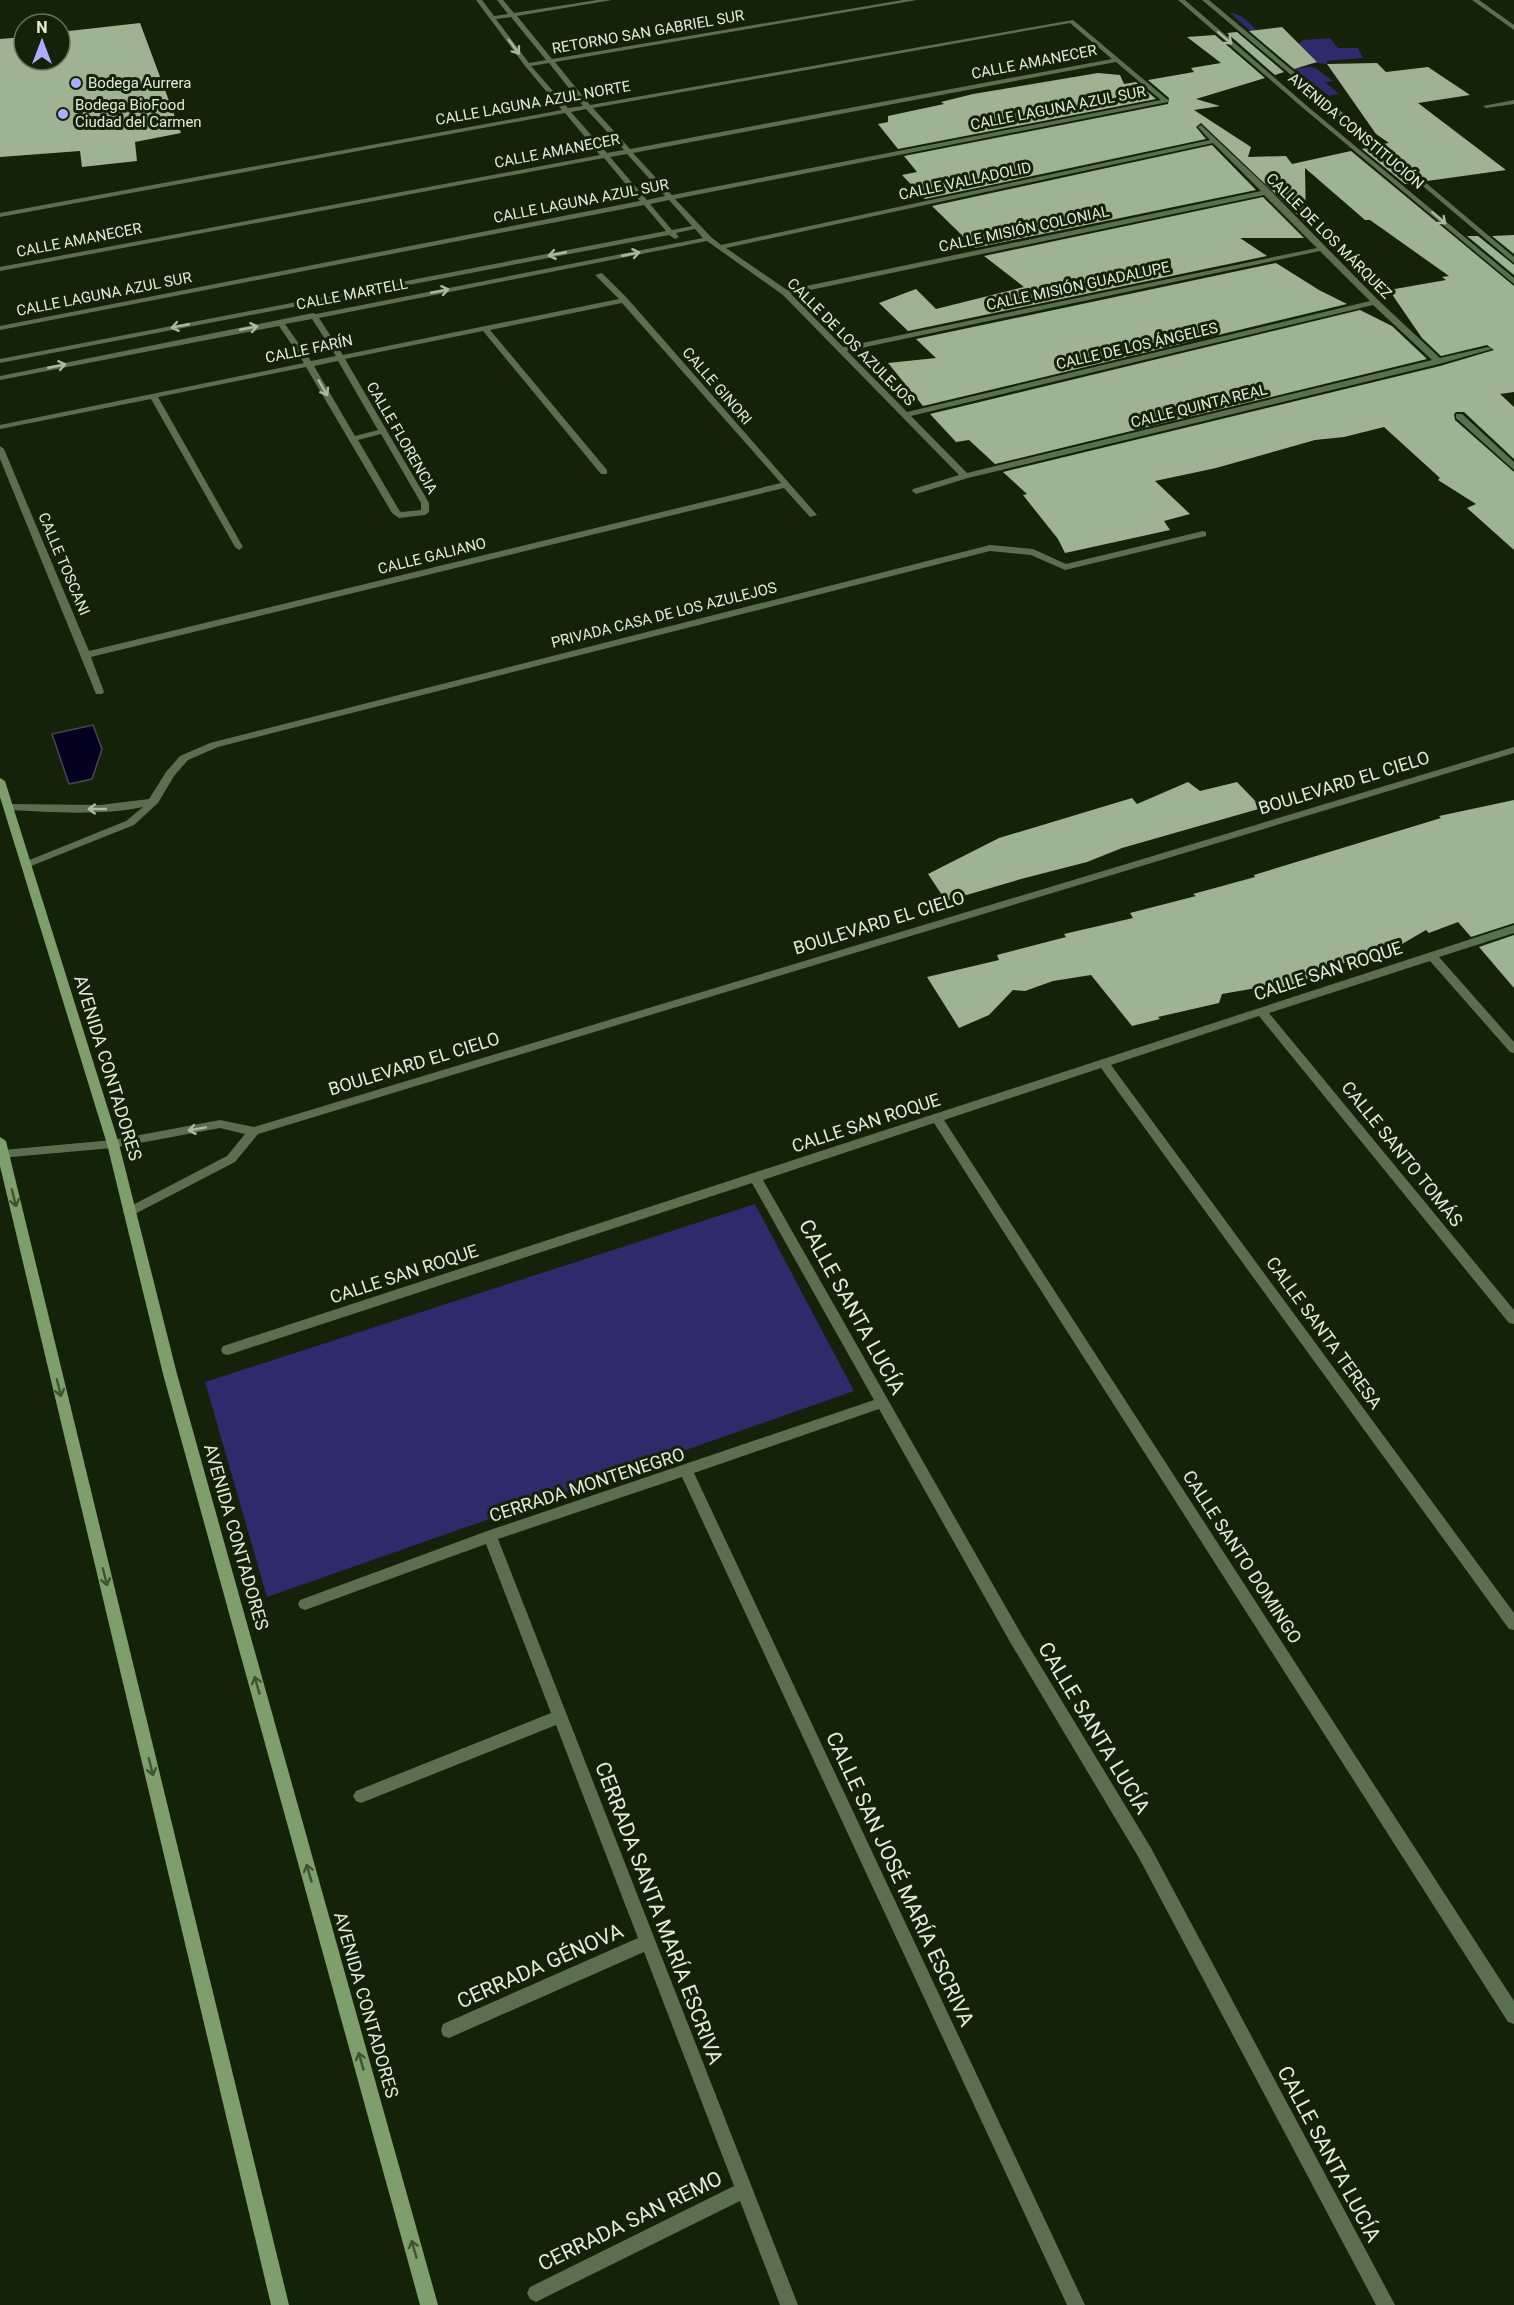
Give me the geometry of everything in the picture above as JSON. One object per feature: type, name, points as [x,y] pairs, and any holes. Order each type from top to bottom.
[{"type":"main road","name":"AVENIDA CONTADORES","points":[[0,781],[113,1144],[170,1374],[429,2305]]},
{"type":"main road","points":[[2,1148],[280,2305]]},
{"type":"street","points":[[479,0],[527,65],[565,111],[681,244]]},
{"type":"street","name":"CALLE DE LOS AZULEJOS","points":[[500,0],[588,106],[708,239],[786,293],[965,476]]},
{"type":"street","points":[[493,18],[609,0]]},
{"type":"street","name":"RETORNO SAN GABRIEL SUR","points":[[527,65],[914,0]]},
{"type":"street","name":"AVENIDA CONSTITUCIÓN","points":[[1181,0],[1514,282]]},
{"type":"street","name":"AVENIDA CONSTITUCIÓN","points":[[1205,0],[1514,261]]},
{"type":"street","points":[[1475,0],[1514,28]]},
{"type":"street","name":"CALLE LAGUNA AZUL NORTE","points":[[0,215],[588,106],[1071,21],[1118,60]]},
{"type":"street","name":"CALLE LAGUNA AZUL SUR","points":[[0,328],[1167,101],[1118,60]]},
{"type":"street","name":"CALLE AMANECER","points":[[0,269],[1118,60]]},
{"type":"street","points":[[1486,106],[1514,102]]},
{"type":"street","name":"CALLE DE LOS MÁRQUEZ","points":[[1201,127],[1321,249],[1439,362]]},
{"type":"street","name":"CALLE VALLADOLID","points":[[722,248],[1214,141]]},
{"type":"street","points":[[1362,154],[1385,152]]},
{"type":"street","name":"CALLE MISIÓN COLONIAL","points":[[786,293],[1267,192]]},
{"type":"street","name":"CALLE MARTELL","points":[[0,361],[697,227]]},
{"type":"street","name":"CALLE MARTELL","points":[[0,378],[708,239]]},
{"type":"street","name":"CALLE MISIÓN GUADALUPE","points":[[841,350],[1321,249]]},
{"type":"street","name":"CALLE GINORI","points":[[599,275],[624,300],[813,515]]},
{"type":"street","points":[[379,288],[388,301]]},
{"type":"street","name":"CALLE FARÍN","points":[[0,427],[624,300]]},
{"type":"street","name":"CALLE DE LOS ÁNGELES","points":[[905,415],[1375,302]]},
{"type":"street","name":"CALLE FLORENCIA","points":[[280,322],[308,363],[399,515],[425,512],[425,503],[313,315]]},
{"type":"street","points":[[221,319],[230,332]]},
{"type":"street","points":[[485,328],[604,472]]},
{"type":"street","name":"CALLE QUINTA REAL","points":[[915,491],[965,476],[1488,349]]},
{"type":"street","points":[[154,397],[239,547]]},
{"type":"street","points":[[1459,416],[1514,467]]},
{"type":"street","points":[[353,439],[383,431]]},
{"type":"street","name":"CALLE TOSCANI","points":[[0,449],[86,655],[99,692]]},
{"type":"street","name":"CALLE GALIANO","points":[[86,655],[785,485]]},
{"type":"street","name":"PRIVADA CASA DE LOS AZULEJOS","points":[[154,801],[171,772],[186,756],[214,745],[990,548],[1033,552],[1065,567],[1203,534]]},
{"type":"street","name":"BOULEVARD EL CIELO","points":[[2,1148],[113,1144],[220,1124],[254,1131],[1514,750]]},
{"type":"street","points":[[8,807],[105,809],[129,807],[154,801]]},
{"type":"street","points":[[26,865],[130,823],[144,813],[154,801]]},
{"type":"street","name":"CALLE SAN ROQUE","points":[[228,1350],[1514,929]]},
{"type":"street","points":[[1432,956],[1514,1050]]},
{"type":"street","name":"CALLE SANTO TOMÁS","points":[[1262,1012],[1514,1319]]},
{"type":"street","name":"CALLE SANTA TERESA","points":[[1104,1064],[1514,1624]]},
{"type":"street","name":"CALLE SANTO DOMINGO","points":[[937,1119],[1514,2016]]},
{"type":"street","points":[[129,1212],[231,1159],[254,1131]]},
{"type":"street","name":"CALLE SANTA LUCÍA","points":[[756,1179],[1015,1637],[1145,1853],[1386,2305]]},
{"type":"street","name":"CERRADA MONTENEGRO","points":[[305,1604],[490,1536],[882,1403]]},
{"type":"street","name":"CALLE SAN JOSÉ MARÍA ESCRIVA","points":[[686,1471],[1076,2305]]},
{"type":"street","name":"CERRADA SANTA MARÍA ESCRIVA","points":[[490,1536],[789,2305]]},
{"type":"street","points":[[361,1796],[560,1716]]},
{"type":"street","name":"CERRADA GÉNOVA","points":[[449,2030],[648,1942]]},
{"type":"street","name":"CERRADA SAN REMO","points":[[536,2293],[744,2190]]},
{"type":"shaded area","points":[[1230,13],[1247,20],[1266,39],[1275,43],[1286,45],[1300,43],[1303,40],[1330,38],[1338,48],[1358,48],[1363,58],[1327,61],[1327,64],[1282,59]]},
{"type":"shaded area","points":[[1314,67],[1333,81],[1325,82],[1339,94],[1329,96],[1294,68]]},
{"type":"shaded area","points":[[93,725],[102,749],[92,779],[69,784],[52,734]]},
{"type":"shaded area","points":[[755,1204],[854,1391],[267,1597],[205,1382]]},
{"type":"building","points":[[140,23],[181,133],[135,142],[137,161],[82,167],[80,151],[0,157],[0,39],[12,38],[12,72],[72,72],[72,31]]},
{"type":"building","points":[[1282,27],[1317,62],[1294,69],[1249,31]]},
{"type":"building","points":[[1237,32],[1284,72],[1275,75],[1227,33]]},
{"type":"building","points":[[1215,35],[1265,78],[1196,99],[1220,106],[1194,110],[1251,147],[1248,157],[1286,156],[1292,164],[1351,151],[1514,286],[1514,392],[1500,394],[1514,407],[1514,459],[1464,412],[1454,414],[1455,420],[1514,472],[1514,550],[1467,508],[1476,504],[1438,480],[1440,478],[1384,427],[1344,437],[1315,440],[1216,468],[1155,481],[1190,514],[1164,521],[1170,530],[1065,553],[1058,539],[1023,495],[1027,494],[1003,472],[1440,366],[1494,350],[1487,345],[1441,356],[1422,338],[1389,290],[1446,280],[1442,277],[1449,276],[1370,220],[1365,220],[1305,168],[1306,223],[1201,123],[1196,127],[1206,139],[925,199],[902,175],[917,172],[904,156],[1168,104],[1169,98],[1148,80],[1194,72],[1191,68],[1221,63],[1187,37]]},
{"type":"building","points":[[1377,63],[1386,72],[1428,67],[1470,95],[1418,103],[1506,170],[1427,181],[1383,144],[1389,143],[1376,134],[1327,64]]},
{"type":"building","points":[[1098,73],[1120,75],[1124,84],[1136,82],[1156,99],[898,149],[878,124],[888,122],[888,116],[944,104],[941,102],[973,94]]},
{"type":"building","points":[[1212,145],[1256,190],[975,248],[932,206]]},
{"type":"building","points":[[1372,146],[1415,183],[1405,184],[1362,149]]},
{"type":"building","points":[[1263,197],[1304,238],[1240,238],[1267,256],[908,331],[879,303],[916,289],[936,309],[1024,287],[984,256]]},
{"type":"building","points":[[1514,235],[1514,254],[1492,236]]},
{"type":"building","points":[[1467,236],[1478,236],[1514,265],[1514,275]]},
{"type":"building","points":[[1276,263],[1319,290],[1347,304],[923,406],[888,363],[936,358],[916,339]]},
{"type":"building","points":[[1360,310],[1392,326],[1427,359],[995,464],[969,440],[956,442],[930,414]]},
{"type":"building","points":[[1188,782],[1200,791],[1237,782],[1262,808],[1122,848],[1087,862],[946,901],[928,874],[999,838],[1132,798],[1137,804]]},
{"type":"building","points":[[1514,800],[1514,923],[1471,937],[1458,922],[1429,933],[1426,930],[1402,944],[1399,941],[1374,950],[1270,995],[1262,987],[1222,994],[1219,1003],[1158,1017],[1160,1019],[1132,1026],[1091,975],[1053,981],[1025,991],[1013,990],[989,1015],[959,1028],[927,977],[999,960],[997,955],[1066,937],[1064,934],[1133,918],[1130,913],[1196,896],[1193,894],[1255,877],[1254,875],[1441,818],[1439,816]]},
{"type":"building","points":[[1514,935],[1514,988],[1479,947]]},
{"type":"place","name":"Bodega Aurrera","points":[[76,83]]},
{"type":"place","name":"Bodega BioFood Ciudad del Carmen","points":[[63,114]]}]
